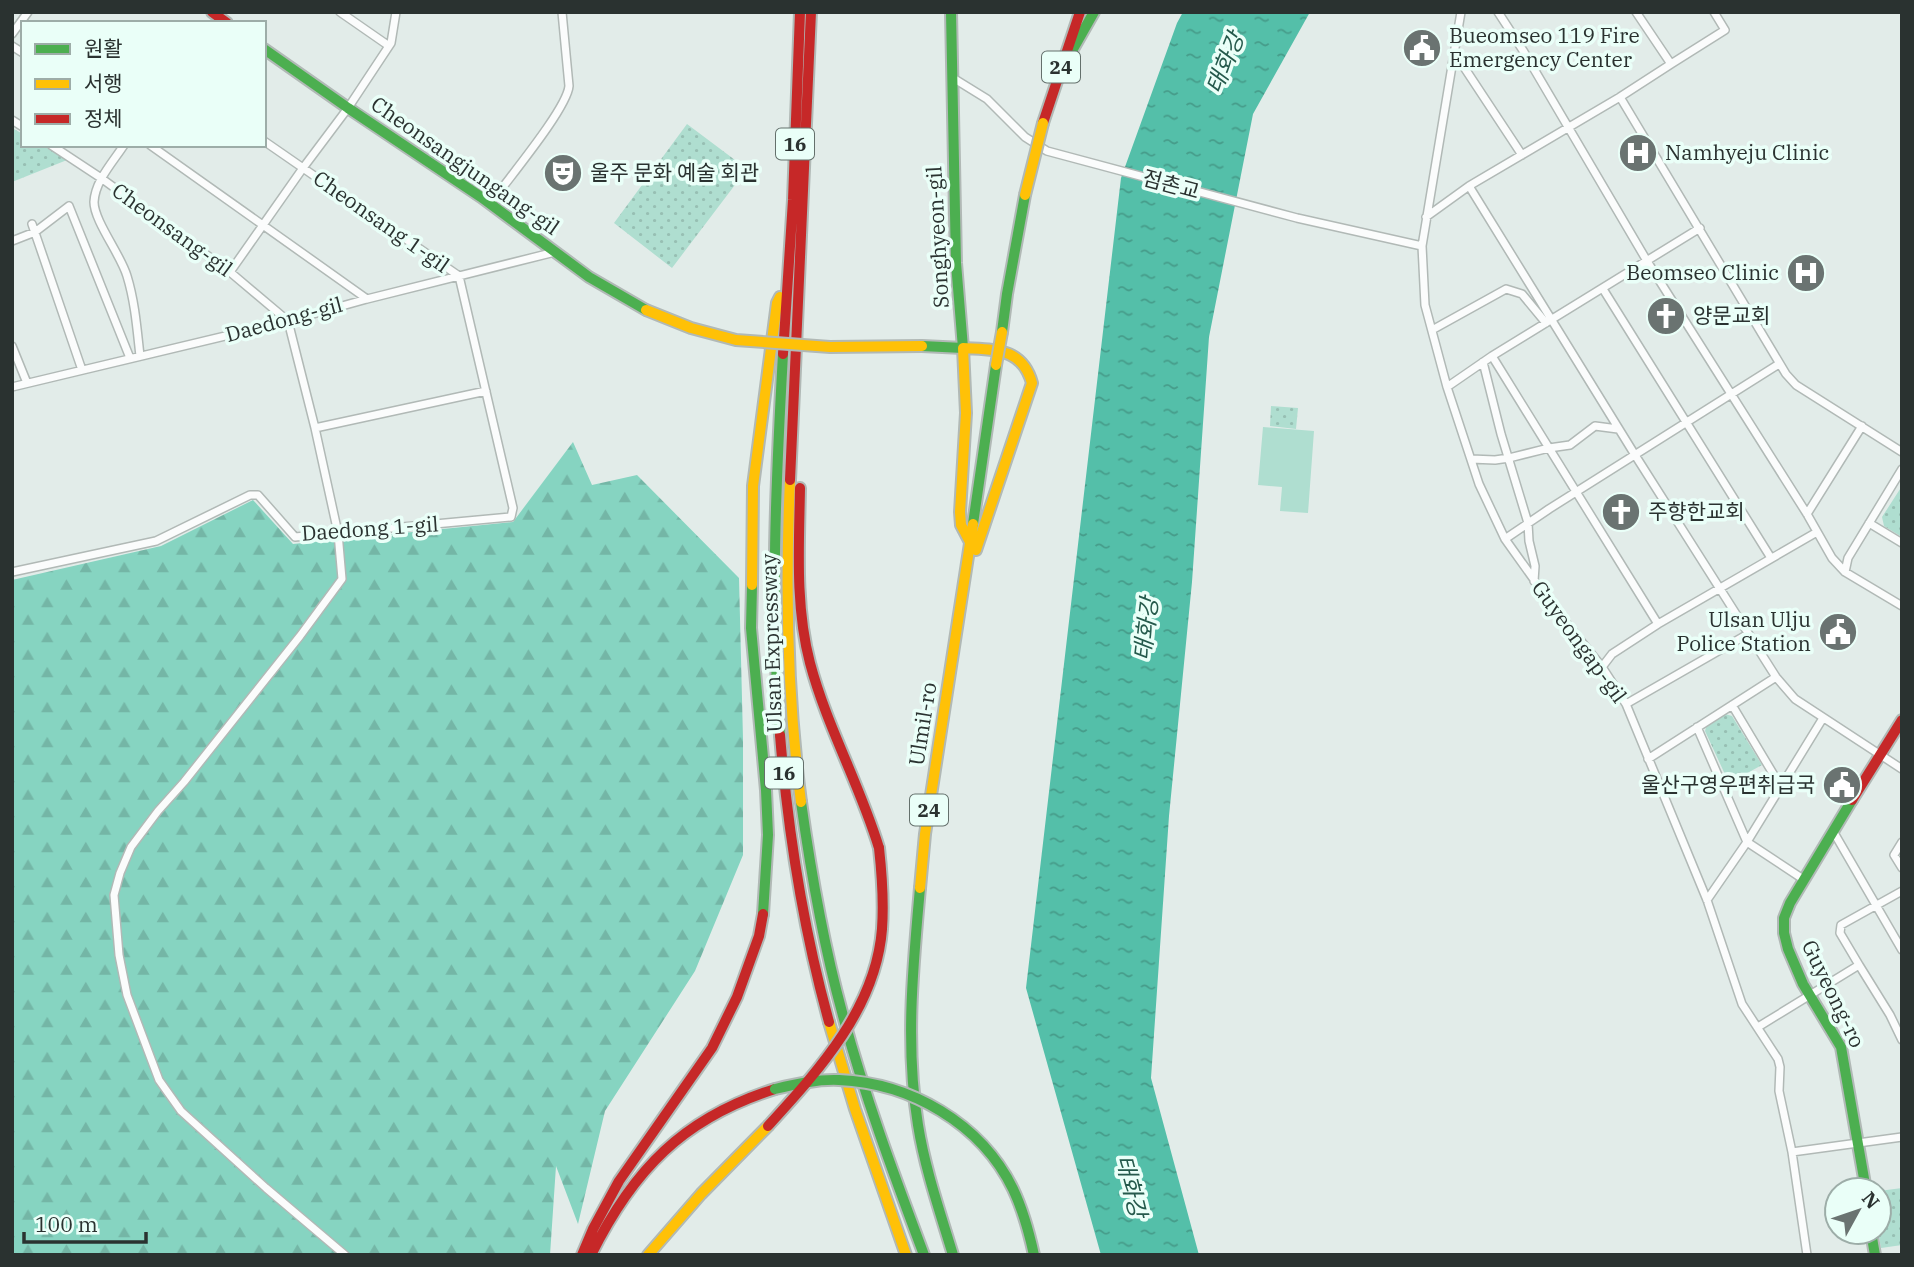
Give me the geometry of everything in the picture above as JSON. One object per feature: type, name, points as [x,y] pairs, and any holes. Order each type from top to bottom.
[{"type":"main road","name":"Ulsan Expressway","points":[[800,12],[776,502],[774,613],[778,699],[789,819],[804,913],[849,1094],[906,1255]]},
{"type":"main road","name":"Ulsan Expressway","points":[[811,12],[788,596],[788,650],[796,759],[822,929],[854,1058],[924,1255]]},
{"type":"main road","points":[[951,12],[953,78]]},
{"type":"main road","points":[[1058,77],[1074,12]]},
{"type":"main road","name":"24","points":[[1058,77],[1080,12]]},
{"type":"main road","points":[[1058,77],[1094,12]]},
{"type":"main road","name":"Cheonsangjungang-gil","points":[[266,50],[491,203],[605,288],[646,310],[691,328],[736,340],[830,347],[963,348],[1010,353],[1019,357],[1027,364],[1032,383],[965,580]]},
{"type":"main road","name":"Ulmil-ro","points":[[953,1255],[931,1181],[918,1124],[911,1014],[912,976],[925,835],[1007,294],[1025,195],[1058,77]]},
{"type":"main road","name":"Songhyeon-gil","points":[[953,78],[956,263],[966,413],[960,512],[961,525],[971,544]]},
{"type":"main road","points":[[582,1255],[619,1181],[712,1048],[737,998],[759,936],[764,908],[768,835],[751,628],[753,486],[777,303],[787,276]]},
{"type":"main road","points":[[648,1255],[701,1194],[796,1097],[830,1055],[864,998],[881,937],[884,889],[879,848],[867,805],[825,709],[806,645],[800,590],[800,447],[793,429]]},
{"type":"main road","name":"Guyeong-ro","points":[[1864,1176],[1841,1047],[1790,956],[1784,919],[1803,878],[1902,720]]},
{"type":"main road","points":[[591,1255],[605,1226],[623,1199],[662,1153],[708,1116],[745,1097],[775,1088],[841,1080],[904,1093],[960,1123],[991,1154],[1012,1184],[1027,1220],[1034,1255]]},
{"type":"street","points":[[12,34],[27,12]]},
{"type":"street","points":[[340,12],[389,47]]},
{"type":"street","name":"Cheonsang 1-gil","points":[[230,272],[389,47],[396,12]]},
{"type":"street","points":[[491,203],[568,94],[562,12]]},
{"type":"street","name":"Guyeongap-gil","points":[[1461,12],[1422,246],[1425,305],[1447,387],[1479,484],[1505,539],[1579,642],[1602,667],[1626,704],[1707,900],[1742,1004],[1778,1059],[1779,1091],[1792,1152],[1807,1255]]},
{"type":"street","points":[[1498,12],[1647,261],[1832,558],[1845,572],[1902,606]]},
{"type":"street","points":[[1636,12],[1671,64]]},
{"type":"street","points":[[1426,218],[1469,186],[1620,97],[1725,30],[1714,12]]},
{"type":"street","points":[[1454,52],[1522,155]]},
{"type":"street","name":"점촌교","points":[[953,78],[987,99],[1026,137],[1047,151],[1276,212],[1422,246]]},
{"type":"street","points":[[1620,97],[1779,364],[1796,385],[1902,452]]},
{"type":"street","name":"Cheonsang 1-gil","points":[[266,142],[459,276]]},
{"type":"street","name":"Cheonsang-gil","points":[[54,147],[102,178],[230,272],[289,321]]},
{"type":"street","points":[[123,147],[102,178],[94,202],[97,216],[127,274],[136,310],[140,356]]},
{"type":"street","points":[[153,147],[367,299]]},
{"type":"street","points":[[1469,186],[1549,322],[1776,677],[1795,699],[1902,769]]},
{"type":"street","points":[[12,241],[69,206],[130,358]]},
{"type":"street","points":[[34,228],[82,370]]},
{"type":"street","points":[[1447,387],[1492,356],[1700,229]]},
{"type":"street","name":"Daedong-gil","points":[[12,387],[289,321],[555,252]]},
{"type":"street","name":"Daedong 1-gil","points":[[12,572],[156,541],[250,495],[258,495],[295,537],[511,517],[513,508],[459,276]]},
{"type":"street","points":[[1432,330],[1506,289],[1522,294],[1549,322]]},
{"type":"street","points":[[1603,289],[1771,558]]},
{"type":"street","points":[[289,321],[338,534],[342,579],[300,636],[131,847],[114,895],[119,955],[127,995],[159,1080],[181,1111],[345,1255]]},
{"type":"street","points":[[12,345],[27,383]]},
{"type":"street","points":[[1492,356],[1658,624]]},
{"type":"street","points":[[1483,362],[1528,523],[1535,566],[1534,581]]},
{"type":"street","points":[[1505,539],[1779,364]]},
{"type":"street","points":[[315,428],[486,391]]},
{"type":"street","points":[[1471,459],[1495,460],[1570,445],[1595,426],[1618,429]]},
{"type":"street","points":[[1807,514],[1862,426]]},
{"type":"street","points":[[1845,572],[1848,558],[1902,469]]},
{"type":"street","points":[[1869,523],[1902,543]]},
{"type":"street","points":[[1602,667],[1612,654],[1658,624],[1818,532]]},
{"type":"street","points":[[1626,704],[1748,634]]},
{"type":"street","points":[[1648,758],[1776,677]]},
{"type":"street","points":[[1732,705],[1781,787]]},
{"type":"street","points":[[1707,900],[1823,718]]},
{"type":"street","points":[[1697,727],[1746,842],[1803,878]]},
{"type":"street","points":[[1833,831],[1902,950]]},
{"type":"street","points":[[1902,842],[1894,855],[1902,868]]},
{"type":"street","points":[[1902,891],[1841,925],[1840,933],[1902,1040]]},
{"type":"street","points":[[1758,1027],[1859,965]]},
{"type":"street","points":[[1792,1152],[1902,1136]]},
{"type":"shaded area","points":[[687,124],[747,169],[672,268],[614,223]]},
{"type":"shaded area","points":[[12,128],[21,133],[21,147],[45,147],[67,160],[12,182]]},
{"type":"shaded area","points":[[1271,406],[1298,408],[1296,429],[1270,426]]},
{"type":"shaded area","points":[[1263,427],[1314,431],[1308,513],[1280,511],[1282,487],[1258,485]]},
{"type":"shaded area","points":[[1902,486],[1902,537],[1884,526],[1882,517]]},
{"type":"shaded area","points":[[1725,714],[1732,716],[1762,765],[1729,783],[1705,731],[1707,724]]},
{"type":"shaded area","points":[[1902,1188],[1902,1245],[1881,1248],[1893,1246],[1893,1189]]},
{"type":"green space","points":[[573,442],[592,485],[637,475],[739,578],[743,739],[743,855],[695,971],[605,1111],[578,1224],[556,1166],[550,1255],[12,1255],[12,580],[161,546],[253,500],[293,544],[513,522]]},
{"type":"water","name":"태화강","points":[[1183,12],[1310,12],[1253,114],[1209,337],[1192,582],[1169,816],[1151,1078],[1199,1255],[1101,1255],[1026,988],[1121,178]]},
{"type":"traffic: fast","points":[[922,346],[963,348],[956,263],[951,12]]},
{"type":"traffic: fast","points":[[1073,49],[1094,12]]},
{"type":"traffic: fast","points":[[266,50],[481,197],[589,277],[646,310]]},
{"type":"traffic: fast","points":[[1002,332],[1025,195]]},
{"type":"traffic: fast","points":[[780,735],[775,592],[776,496],[783,354]]},
{"type":"traffic: fast","points":[[973,524],[996,365]]},
{"type":"traffic: fast","points":[[752,585],[751,628],[768,835],[763,914]]},
{"type":"traffic: fast","points":[[1852,800],[1790,903],[1784,918],[1784,933],[1803,984],[1841,1047],[1864,1176]]},
{"type":"traffic: fast","points":[[801,802],[818,908],[842,1012],[870,1104],[924,1255]]},
{"type":"traffic: fast","points":[[920,888],[911,1006],[914,1095],[925,1158],[953,1255]]},
{"type":"traffic: fast","points":[[775,1089],[823,1080],[866,1083],[917,1098],[941,1111],[963,1126],[999,1165],[1020,1205],[1034,1255]]},
{"type":"traffic: fast","points":[[1873,1246],[1875,1255]]},
{"type":"traffic: slow","points":[[1025,195],[1043,123]]},
{"type":"traffic: slow","points":[[752,585],[753,486],[777,303],[780,297]]},
{"type":"traffic: slow","points":[[646,310],[691,328],[736,340],[830,347],[922,346]]},
{"type":"traffic: slow","points":[[996,365],[1002,332]]},
{"type":"traffic: slow","points":[[971,544],[961,525],[960,512],[966,413],[963,348],[996,350],[1014,357],[1027,371],[1032,383],[976,550]]},
{"type":"traffic: slow","points":[[790,480],[788,641],[801,802]]},
{"type":"traffic: slow","points":[[920,888],[925,834],[973,524]]},
{"type":"traffic: slow","points":[[829,1022],[855,1109],[906,1255]]},
{"type":"traffic: slow","points":[[648,1255],[701,1194],[768,1126]]},
{"type":"traffic: jam","points":[[212,12],[224,21]]},
{"type":"traffic: jam","points":[[783,354],[793,200],[800,12]]},
{"type":"traffic: jam","points":[[790,480],[811,12]]},
{"type":"traffic: jam","points":[[1043,123],[1080,12]]},
{"type":"traffic: jam","points":[[800,488],[799,576],[805,641],[825,710],[879,848]]},
{"type":"traffic: jam","points":[[1852,800],[1902,720]]},
{"type":"traffic: jam","points":[[780,735],[798,880],[829,1022]]},
{"type":"traffic: jam","points":[[768,1126],[825,1060],[857,1011],[869,985],[882,929],[879,848]]},
{"type":"traffic: jam","points":[[582,1255],[619,1181],[712,1048],[737,997],[759,936],[763,914]]},
{"type":"traffic: jam","points":[[591,1255],[625,1197],[664,1151],[713,1115],[775,1089]]},
{"type":"place","name":"Bueomseo 119 Fire Emergency Center","points":[[1422,48]]},
{"type":"place","name":"Namhyeju Clinic","points":[[1638,153]]},
{"type":"place","name":"울주 문화 예술 회관","points":[[563,173]]},
{"type":"place","name":"Beomseo Clinic","points":[[1806,273]]},
{"type":"place","name":"양문교회","points":[[1666,316]]},
{"type":"place","name":"주향한교회","points":[[1621,512]]},
{"type":"place","name":"Ulsan Ulju Police Station","points":[[1838,632]]},
{"type":"place","name":"울산구영우편취급국","points":[[1842,785]]}]
